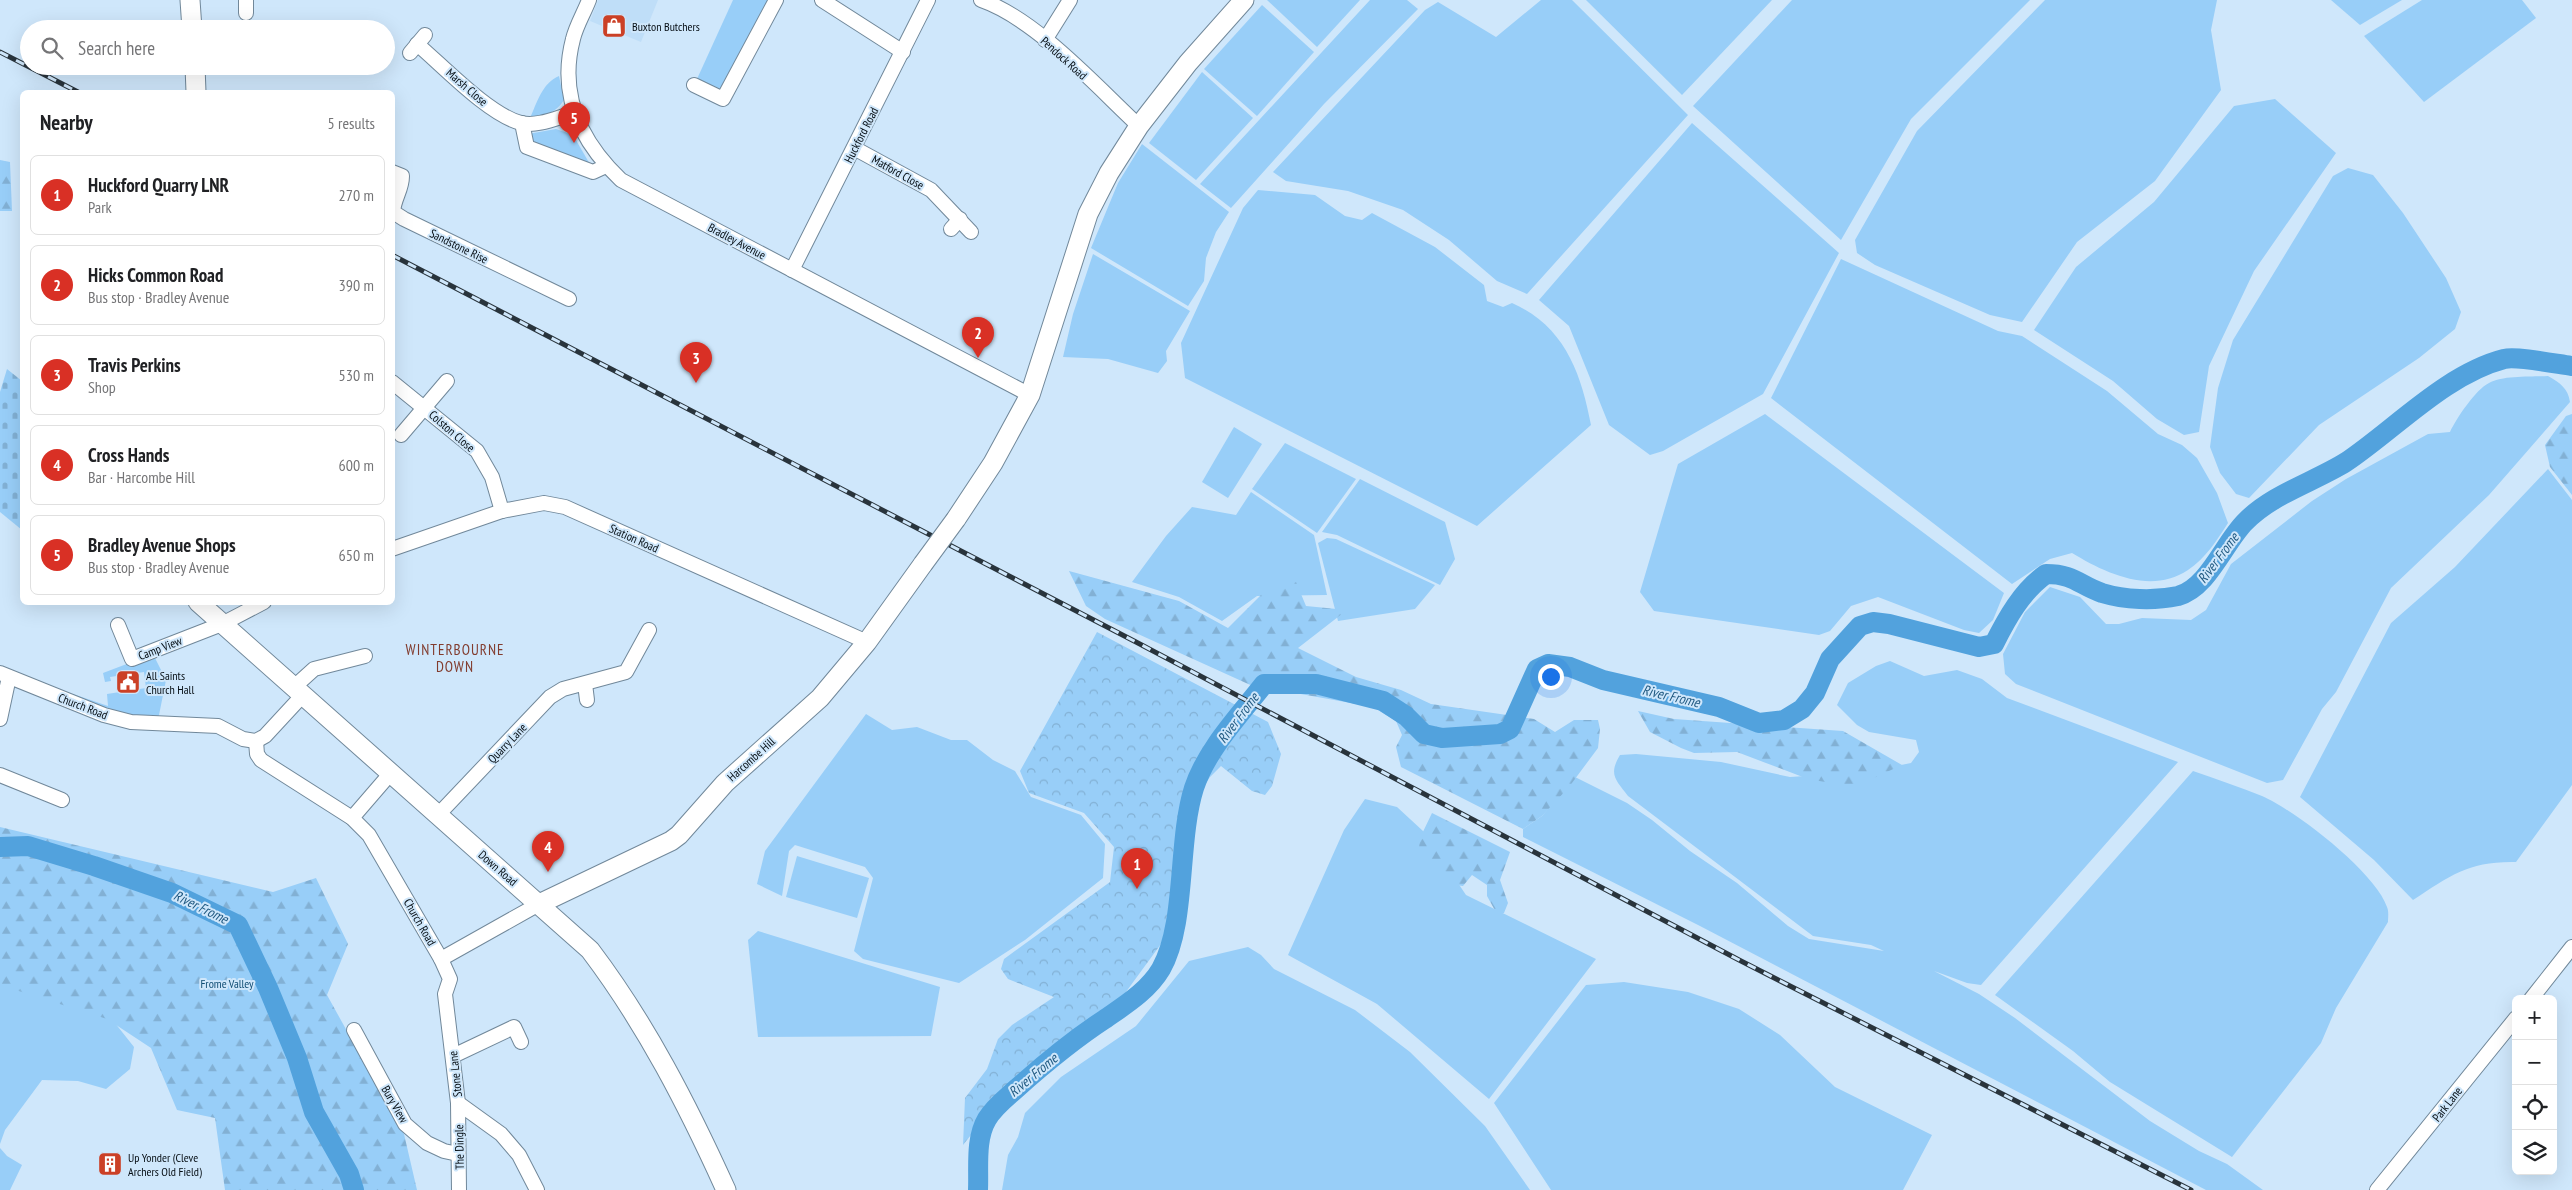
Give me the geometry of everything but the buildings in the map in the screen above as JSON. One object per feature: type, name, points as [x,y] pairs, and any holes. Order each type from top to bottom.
[{"type":"street","points":[[190,0],[191,20]]},
{"type":"street","name":"Bradley Avenue","points":[[589,0],[573,39],[568,76],[574,113],[587,142],[606,166],[621,180],[1030,394]]},
{"type":"street","points":[[694,85],[723,99],[776,0]]},
{"type":"street","points":[[822,0],[903,52]]},
{"type":"street","name":"Huckford Road","points":[[792,270],[928,0]]},
{"type":"street","name":"Pendock Road","points":[[982,0],[998,6],[1045,40],[1139,126]]},
{"type":"street","points":[[1045,40],[1070,0]]},
{"type":"street","name":"Harcombe Hill","points":[[540,904],[671,841],[679,835],[725,783],[820,698],[867,642],[956,519],[993,463],[1030,394],[1088,214],[1109,173],[1139,126],[1188,63],[1244,0]]},
{"type":"street","name":"Marsh Close","points":[[417,44],[494,109],[522,123]]},
{"type":"street","points":[[195,75],[196,90]]},
{"type":"street","points":[[574,113],[541,122],[522,123],[527,147],[593,172],[606,166]]},
{"type":"street","name":"Matford Close","points":[[854,148],[931,190],[956,224],[971,232]]},
{"type":"street","name":"Sandstone Rise","points":[[395,173],[402,176],[402,188],[395,200]]},
{"type":"street","name":"Sandstone Rise","points":[[395,214],[570,299]]},
{"type":"street","name":"Colston Close","points":[[401,435],[447,381]]},
{"type":"street","name":"Colston Close","points":[[395,384],[477,451],[492,477],[502,511]]},
{"type":"street","name":"Station Road","points":[[395,548],[502,511],[544,503],[565,507],[867,642]]},
{"type":"street","name":"Down Road","points":[[201,605],[590,950],[616,984],[671,1074],[726,1190]]},
{"type":"street","points":[[222,624],[258,605]]},
{"type":"street","name":"Camp View","points":[[118,625],[132,659],[222,624]]},
{"type":"street","name":"Quarry Lane","points":[[437,816],[550,697],[563,689],[626,672],[649,630]]},
{"type":"street","points":[[256,741],[265,736],[314,669],[365,656]]},
{"type":"street","points":[[0,719],[5,675]]},
{"type":"street","name":"Church Road","points":[[5,675],[104,715],[131,722],[218,726],[243,738],[256,741],[257,754],[261,760],[352,818],[369,835],[442,959],[540,904]]},
{"type":"street","points":[[585,684],[587,700]]},
{"type":"street","points":[[352,818],[390,774]]},
{"type":"street","points":[[0,775],[62,800]]},
{"type":"street","points":[[2534,995],[2572,947]]},
{"type":"street","name":"Stone Lane","points":[[442,959],[450,979],[445,994],[458,1103],[501,1134],[519,1155],[537,1190]]},
{"type":"street","name":"Park Lane","points":[[2377,1190],[2512,1023]]},
{"type":"street","points":[[453,1056],[514,1027],[521,1042]]},
{"type":"street","name":"Bury View","points":[[354,1030],[405,1124],[428,1143],[444,1151],[458,1154]]},
{"type":"street","name":"The Dingle","points":[[458,1103],[459,1190]]},
{"type":"shaded area","points":[[598,0],[658,0],[641,42],[590,21]]},
{"type":"green space","points":[[733,0],[770,0],[725,85],[719,89],[699,82],[697,79]]},
{"type":"green space","points":[[1267,0],[1360,0],[1317,47]]},
{"type":"green space","points":[[1370,0],[1407,0],[1418,9],[1324,104],[1231,208],[1200,184]]},
{"type":"green space","points":[[1541,0],[1572,0],[1688,115],[1527,294],[1497,281],[1449,240],[1403,210],[1348,191],[1286,181],[1273,172],[1425,10],[1438,2],[1496,37]]},
{"type":"green space","points":[[1586,0],[1772,0],[1682,95]]},
{"type":"green space","points":[[1792,0],[2030,0],[1911,119],[1841,240],[1693,106]]},
{"type":"green space","points":[[2045,0],[2217,0],[2211,30],[2221,90],[2155,181],[2077,242],[2022,322],[1990,315],[1875,265],[1857,253],[1855,240],[1917,131]]},
{"type":"green space","points":[[2331,0],[2402,0],[2360,25]]},
{"type":"green space","points":[[2422,0],[2522,0],[2536,18],[2424,102],[2364,36]]},
{"type":"green space","points":[[1262,5],[1314,52],[1257,116],[1204,69]]},
{"type":"green space","points":[[1202,72],[1253,118],[1196,180],[1149,143]]},
{"type":"green space","points":[[559,76],[564,100],[561,105],[545,115],[530,118],[544,88]]},
{"type":"green space","points":[[2275,99],[2336,153],[2254,271],[2209,366],[2199,432],[2184,435],[2157,419],[2113,381],[2034,330],[2076,267],[2154,202],[2234,106]]},
{"type":"green space","points":[[1692,123],[1839,253],[1763,394],[1663,451],[1650,455],[1609,425],[1569,326],[1539,300]]},
{"type":"green space","points":[[556,129],[573,135],[591,166],[535,147],[528,134]]},
{"type":"green space","points":[[1142,144],[1229,212],[1216,232],[1206,258],[1204,281],[1188,306],[1091,248],[1118,183]]},
{"type":"green space","points":[[0,160],[10,162],[12,211],[0,211]]},
{"type":"green space","points":[[2348,168],[2373,175],[2403,213],[2446,278],[2461,312],[2455,329],[2419,358],[2319,425],[2249,498],[2236,494],[2220,473],[2210,447],[2218,388],[2233,340],[2333,176]]},
{"type":"green space","points":[[1258,190],[1315,195],[1345,216],[1362,220],[1372,213],[1435,247],[1484,285],[1487,301],[1503,307],[1512,303],[1530,313],[1545,324],[1567,353],[1582,387],[1591,425],[1477,526],[1185,378],[1181,343],[1243,208]]},
{"type":"green space","points":[[1093,254],[1190,311],[1166,351],[1167,361],[1158,373],[1108,359],[1063,357],[1073,314]]},
{"type":"green space","points":[[1841,259],[1998,331],[2022,336],[2107,391],[2158,434],[2182,445],[2197,458],[2217,493],[2228,523],[2211,548],[2188,570],[2174,577],[2159,581],[2144,581],[2113,574],[2072,553],[2050,559],[2012,584],[1771,398]]},
{"type":"green space","points":[[7,369],[20,379],[20,528],[0,512],[0,392]]},
{"type":"green space","points":[[2548,376],[2563,386],[2570,402],[2489,495],[2391,588],[2336,692],[2322,709],[2283,780],[2267,783],[2016,684],[2005,674],[2003,654],[2025,612],[2050,587],[2080,597],[2106,624],[2119,624],[2142,618],[2191,620],[2206,610],[2231,564],[2312,501],[2346,479],[2428,434],[2450,432],[2478,391],[2489,383],[2495,380],[2510,378]]},
{"type":"green space","points":[[1765,414],[2004,593],[1993,620],[1979,633],[1964,630],[1878,597],[1851,606],[1830,631],[1819,635],[1654,611],[1640,592],[1678,464]]},
{"type":"green space","points":[[2572,414],[2572,495],[2550,467],[2545,445],[2566,416]]},
{"type":"green space","points":[[1234,427],[1262,444],[1228,498],[1202,482]]},
{"type":"green space","points":[[1285,443],[1356,479],[1317,533],[1252,489]]},
{"type":"green space","points":[[2548,469],[2572,500],[2572,785],[2516,862],[2485,864],[2461,871],[2413,900],[2374,860],[2300,797],[2391,623],[2455,567]]},
{"type":"green space","points":[[1360,479],[1445,522],[1455,559],[1440,585],[1337,535],[1322,532]]},
{"type":"green space","points":[[1251,492],[1314,535],[1327,595],[1257,596],[1222,621],[1179,597],[1132,582],[1166,536],[1192,507],[1236,515]]},
{"type":"green space","points":[[1327,538],[1336,539],[1435,585],[1415,609],[1338,621],[1318,543]]},
{"type":"green space","points":[[1069,571],[1179,601],[1228,628],[1262,594],[1296,582],[1306,606],[1347,610],[1298,648],[1356,677],[1401,690],[1431,704],[1534,719],[1555,732],[1574,720],[1598,720],[1600,729],[1598,748],[1569,787],[1542,816],[1523,829],[1401,767],[1396,747],[1402,735],[1396,721],[1373,707],[1284,691],[1268,693],[1105,619],[1086,606]]},
{"type":"green space","points":[[1097,632],[1268,722],[1281,754],[1272,786],[1265,795],[1252,791],[1221,766],[1210,777],[1184,816],[1171,896],[1169,933],[1123,996],[1065,1036],[1006,1091],[963,1145],[965,1098],[987,1069],[998,1039],[1012,1025],[1054,997],[1008,979],[1001,969],[1004,959],[1110,882],[1114,847],[1084,813],[1029,793],[1020,771]]},
{"type":"green space","points":[[153,654],[166,680],[158,720],[126,720],[76,700],[73,694],[108,706],[107,694],[146,688],[144,672],[110,677],[111,681],[105,682],[103,673]]},
{"type":"green space","points":[[1890,661],[1924,676],[1957,670],[1982,679],[2007,698],[2178,762],[1981,985],[1967,983],[1934,971],[1979,994],[2015,1018],[2150,1121],[2199,1151],[2227,1164],[2263,1190],[2206,1190],[1700,926],[1523,837],[1523,829],[1542,816],[1575,777],[1627,803],[1652,820],[1690,851],[1737,883],[1788,926],[1809,939],[1884,951],[1871,945],[1813,936],[1628,796],[1615,777],[1614,768],[1620,755],[1636,754],[1721,762],[1790,777],[1866,772],[1911,763],[1919,752],[1916,740],[1869,732],[1857,725],[1837,705],[1848,683],[1876,666]]},
{"type":"green space","points":[[1638,711],[1674,719],[1843,731],[1902,765],[1854,787],[1808,779],[1737,752],[1694,753],[1681,748],[1650,732]]},
{"type":"green space","points":[[866,714],[892,730],[917,727],[951,740],[967,740],[993,760],[1015,771],[1031,797],[1081,815],[1105,844],[1103,878],[1025,940],[959,983],[863,959],[854,951],[873,878],[865,867],[795,845],[789,851],[782,896],[757,884],[765,851]]},
{"type":"green space","points":[[2193,771],[2262,796],[2313,828],[2351,860],[2367,877],[2380,893],[2388,910],[2388,922],[2336,1008],[2321,1043],[2232,1157],[2110,1082],[2073,1051],[1995,995]]},
{"type":"green space","points":[[1365,799],[1397,807],[1423,831],[1466,895],[1596,959],[1489,1099],[1377,1004],[1288,955],[1344,830]]},
{"type":"green space","points":[[1432,813],[1510,852],[1500,880],[1508,903],[1504,913],[1497,914],[1487,896],[1487,885],[1472,875],[1463,886],[1450,882],[1438,872],[1419,848],[1420,838]]},
{"type":"green space","name":"Frome Valley","points":[[0,827],[273,892],[316,878],[348,944],[327,995],[404,1134],[417,1190],[225,1190],[215,1118],[177,1110],[151,1048],[107,1019],[0,985]]},
{"type":"green space","points":[[797,856],[869,878],[857,918],[786,897]]},
{"type":"green space","points":[[758,931],[940,987],[931,1036],[758,1037],[748,940]]},
{"type":"green space","points":[[1248,947],[1261,955],[1274,969],[1355,1010],[1410,1052],[1485,1126],[1530,1190],[1002,1190],[1008,1155],[1018,1137],[1025,1113],[1061,1077],[1136,1026],[1189,961]]},
{"type":"green space","points":[[0,977],[111,1018],[134,1047],[130,1069],[106,1089],[78,1081],[42,1080],[5,1130],[0,1144]]},
{"type":"green space","points":[[1624,982],[1688,992],[1739,1009],[1780,1035],[1835,1087],[1932,1135],[1903,1190],[1551,1190],[1494,1103],[1586,985]]},
{"type":"green space","points":[[0,1148],[7,1156],[22,1165],[10,1190],[0,1190]]},
{"type":"waterway","name":"River Frome","points":[[978,1190],[979,1144],[983,1127],[993,1111],[1059,1052],[1136,997],[1150,984],[1161,969],[1175,929],[1185,833],[1194,788],[1215,746],[1264,684],[1316,684],[1383,701],[1406,716],[1424,734],[1442,738],[1500,734],[1510,729],[1537,669],[1548,664],[1570,667],[1603,680],[1719,707],[1759,723],[1784,720],[1802,709],[1815,693],[1830,659],[1860,626],[1873,622],[1889,624],[1979,647],[1994,644],[2022,597],[2046,574],[2056,574],[2070,578],[2094,590],[2120,597],[2149,599],[2178,596],[2189,591],[2207,575],[2237,531],[2256,512],[2280,496],[2346,462],[2441,389],[2483,366],[2504,359],[2527,359],[2572,366]]},
{"type":"waterway","name":"River Frome","points":[[0,847],[28,846],[94,866],[172,893],[238,925],[268,988],[297,1058],[314,1112],[349,1174],[354,1190]]},
{"type":"railway","points":[[0,52],[20,62]]},
{"type":"railway","points":[[45,75],[74,90]]},
{"type":"railway","points":[[395,257],[1136,642],[1741,961],[2191,1190]]},
{"type":"place","name":"Buxton Butchers","points":[[614,26]]},
{"type":"place","name":"Bradley Avenue Shops","points":[[574,143]]},
{"type":"place","name":"Hicks Common Road","points":[[978,358]]},
{"type":"place","name":"Travis Perkins","points":[[696,383]]},
{"type":"place","name":"All Saints Church Hall","points":[[128,682]]},
{"type":"place","name":"Cross Hands","points":[[548,872]]},
{"type":"place","name":"Huckford Quarry LNR","points":[[1137,889]]},
{"type":"place","name":"Up Yonder (Cleve Archers Old Field)","points":[[110,1164]]},
{"type":"district","name":"WINTERBOURNE DOWN","points":[[455,658]]}]
